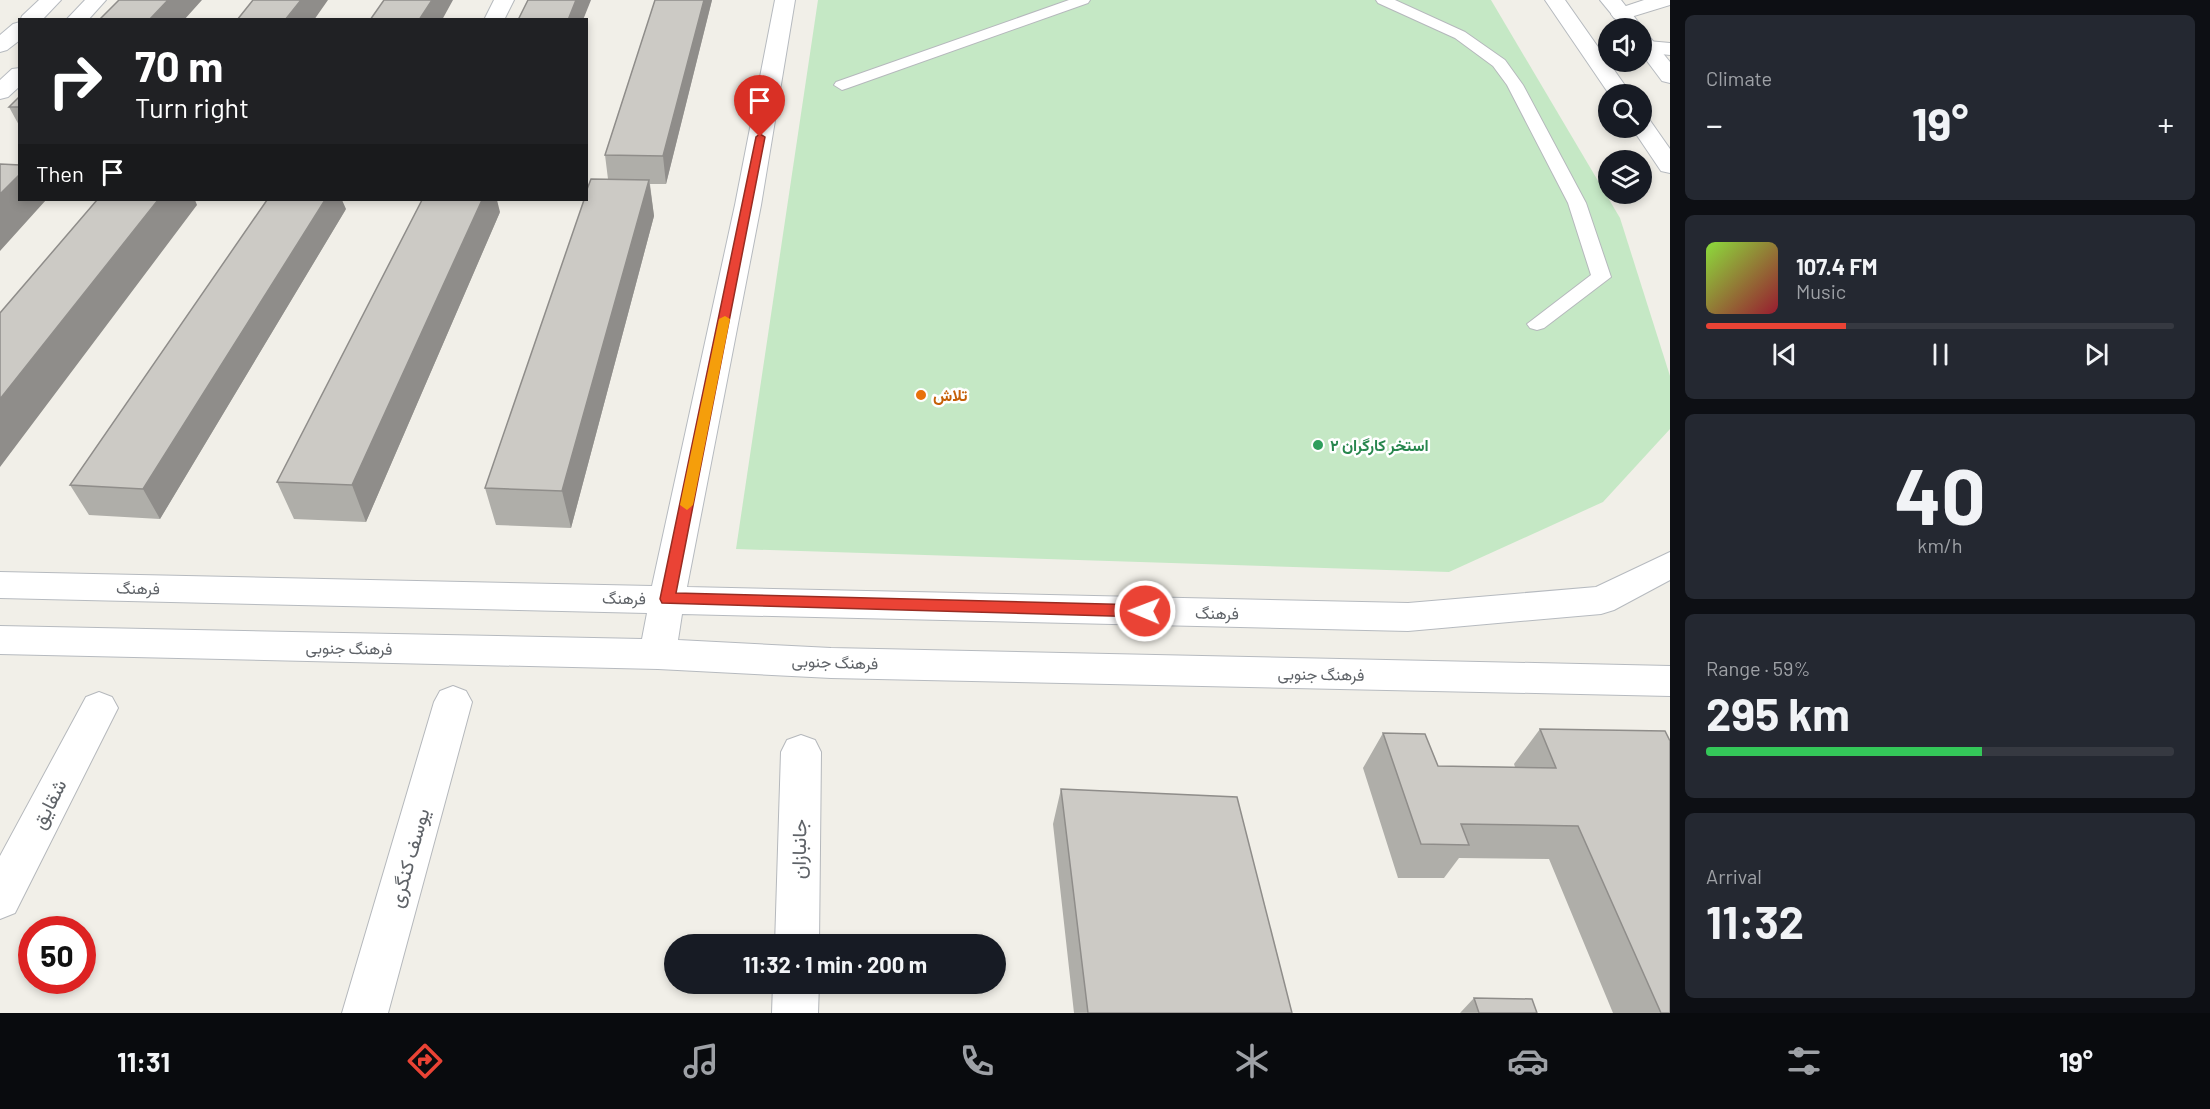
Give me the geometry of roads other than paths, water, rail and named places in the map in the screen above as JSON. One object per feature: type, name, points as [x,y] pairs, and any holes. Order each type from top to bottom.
[{"type":"main road","points":[[31,18],[51,0]]},
{"type":"main road","points":[[78,18],[96,0]]},
{"type":"main road","points":[[495,18],[504,0]]},
{"type":"main road","points":[[658,654],[748,205],[785,0]]},
{"type":"main road","points":[[1555,0],[1613,84]]},
{"type":"main road","points":[[1621,14],[1664,0]]},
{"type":"main road","points":[[0,46],[18,30]]},
{"type":"main road","points":[[1652,45],[1670,49]]},
{"type":"main road","points":[[1652,53],[1670,76]]},
{"type":"main road","points":[[1651,138],[1670,166]]},
{"type":"main road","name":"فرهنگ","points":[[0,585],[1408,617],[1601,600],[1670,565]]},
{"type":"main road","name":"فرهنگ جنوبی","points":[[0,640],[658,654],[831,663],[1670,681]]},
{"type":"main road","name":"یوسف کنگری","points":[[365,1013],[453,702]]},
{"type":"main road","name":"شقایق","points":[[0,899],[99,708]]},
{"type":"main road","name":"جانبازان","points":[[797,934],[801,752]]},
{"type":"main road","points":[[795,1013],[796,994]]},
{"type":"lane","points":[[842,85],[1083,0]]},
{"type":"lane","points":[[1383,0],[1460,35],[1499,63],[1515,85],[1577,203],[1601,277],[1537,324]]},
{"type":"place","name":"تلاش","points":[[921,395]]},
{"type":"place","name":"استخر کارگران ۲","points":[[1318,445]]}]
